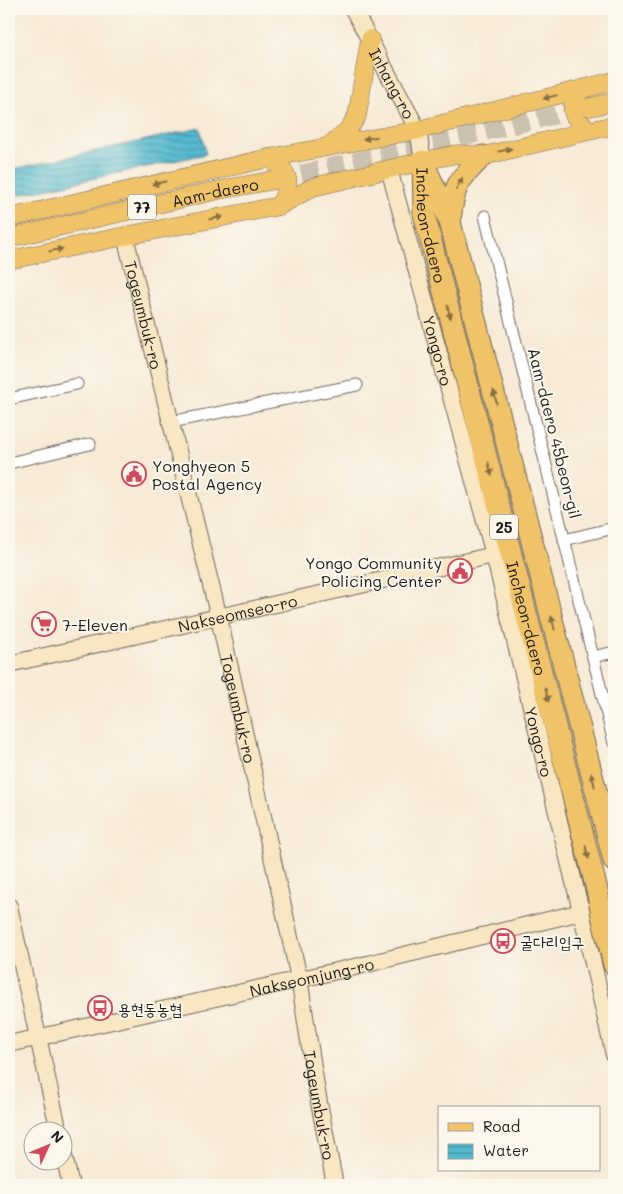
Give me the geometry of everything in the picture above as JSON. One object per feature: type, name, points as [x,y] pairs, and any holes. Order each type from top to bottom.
[{"type":"highway","points":[[450,222],[457,184],[467,171],[484,156]]},
{"type":"highway","name":"Incheon-daero","points":[[423,161],[450,222],[614,861]]},
{"type":"highway","name":"Incheon-daero","points":[[423,161],[424,214],[597,890],[608,912],[614,964]]},
{"type":"main road","points":[[329,146],[348,130],[357,116],[370,39]]},
{"type":"main road","points":[[9,218],[269,158],[418,130],[614,81]]},
{"type":"main road","points":[[582,89],[574,99],[572,106],[574,116],[579,123],[590,130]]},
{"type":"main road","points":[[590,107],[614,102]]},
{"type":"main road","points":[[9,260],[279,206],[313,187],[423,161],[457,154],[484,156],[614,125]]},
{"type":"main road","points":[[269,158],[280,164],[286,172],[288,182],[286,192],[279,206]]},
{"type":"main road","name":"Aam-daero","points":[[9,238],[219,190],[275,180]]},
{"type":"street","name":"Inhang-ro","points":[[353,9],[418,130],[423,161]]},
{"type":"street","name":"Yongo-ro","points":[[389,169],[494,555],[582,911],[614,1055]]},
{"type":"street","name":"Aam-daero 45beon-gil","points":[[485,216],[593,658],[610,709],[614,743]]},
{"type":"street","name":"Togeumbuk-ro","points":[[125,236],[219,618],[300,978],[317,1092],[335,1185]]},
{"type":"street","points":[[9,399],[77,384]]},
{"type":"street","points":[[171,422],[357,385]]},
{"type":"street","points":[[9,463],[90,444]]},
{"type":"street","points":[[564,540],[614,528]]},
{"type":"street","name":"Nakseomseo-ro","points":[[9,664],[494,555]]},
{"type":"street","points":[[593,658],[614,652]]},
{"type":"street","points":[[9,906],[57,1122]]},
{"type":"street","name":"Nakseomjung-ro","points":[[9,1044],[38,1036],[359,966],[582,911],[608,912]]},
{"type":"street","points":[[68,1172],[71,1185]]},
{"type":"water","points":[[200,128],[206,154],[9,197],[9,170]]},
{"type":"tunnel","points":[[275,180],[587,108]]},
{"type":"place","name":"Yonghyeon 5 Postal Agency","points":[[134,474]]},
{"type":"place","name":"Yongo Community Policing Center","points":[[460,571]]},
{"type":"place","name":"7-Eleven","points":[[44,624]]},
{"type":"place","name":"굴다리입구","points":[[503,941]]},
{"type":"place","name":"용현동농협","points":[[100,1008]]}]
